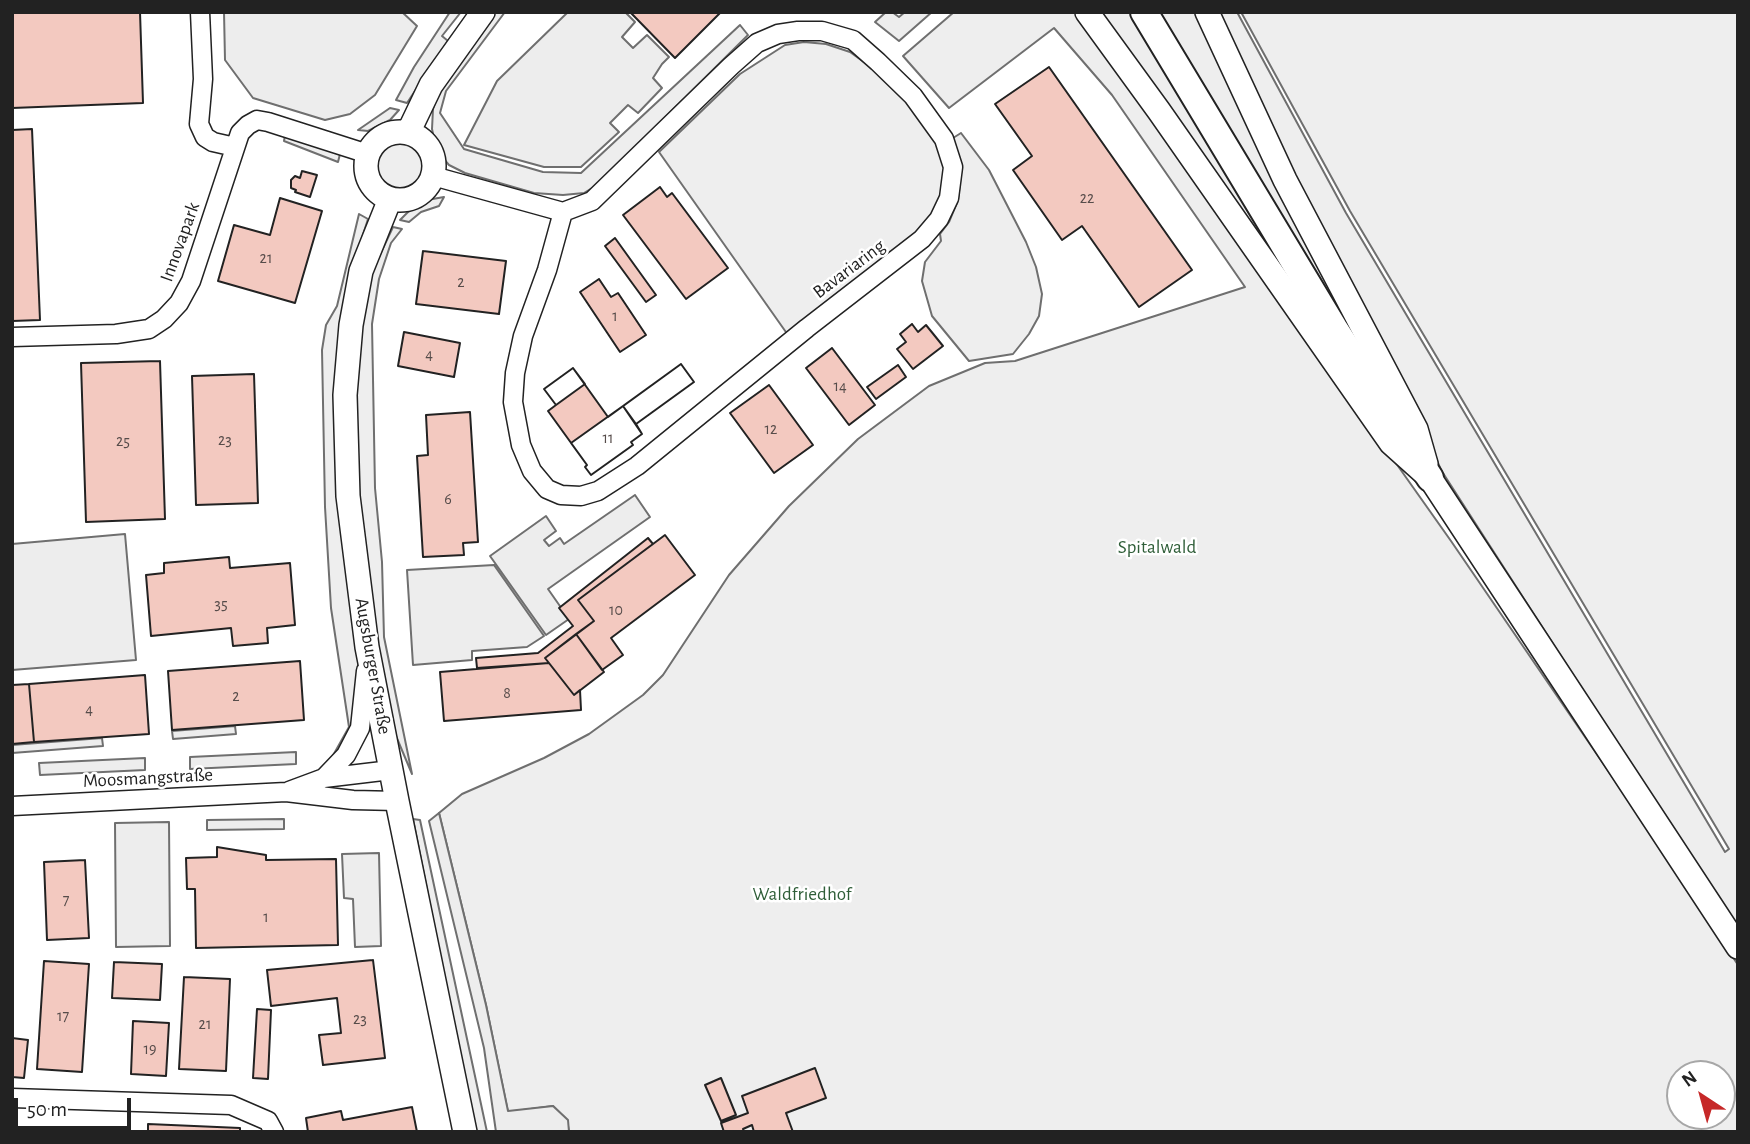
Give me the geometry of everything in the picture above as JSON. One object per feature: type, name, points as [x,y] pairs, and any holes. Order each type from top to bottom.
[{"type":"highway","points":[[1144,12],[1334,328],[1430,478]]},
{"type":"main road","points":[[408,133],[431,85],[483,12]]},
{"type":"main road","points":[[1087,12],[1391,443],[1430,478],[1738,947]]},
{"type":"main road","points":[[1207,12],[1285,180],[1416,429],[1430,478]]},
{"type":"main road","points":[[408,133],[421,139],[430,149],[434,163],[433,176],[416,197],[399,201],[377,192],[369,181],[366,168],[368,154],[384,136],[408,133]]},
{"type":"main road","name":"Augsburger Straße","points":[[390,199],[361,271],[351,325],[345,396],[348,496],[367,646],[466,1132]]},
{"type":"street","points":[[201,12],[203,79],[199,124],[205,136],[213,142],[235,147]]},
{"type":"street","name":"Bavariaring","points":[[798,31],[822,31],[852,40],[878,62],[913,96],[944,139],[953,167],[949,198],[939,219],[922,239],[628,473],[598,491],[581,496],[561,495],[547,489],[532,471],[521,445],[513,402],[515,373],[523,336],[547,270],[563,212],[592,201],[757,43],[778,34],[798,31]]},
{"type":"street","name":"Innovapark","points":[[12,337],[116,334],[149,329],[164,319],[179,303],[191,281],[240,133],[257,120],[368,154]]},
{"type":"street","points":[[433,176],[563,212]]},
{"type":"street","name":"Moosmangstraße","points":[[324,778],[346,755],[360,728],[367,646]]},
{"type":"street","name":"Moosmangstraße","points":[[286,792],[324,778],[391,770]]},
{"type":"street","name":"Moosmangstraße","points":[[12,806],[286,792],[353,800],[397,801]]},
{"type":"street","points":[[12,1098],[231,1105],[268,1121],[274,1132]]},
{"type":"green space","points":[[450,12],[461,12],[442,36],[448,41],[407,103],[396,100],[414,67]]},
{"type":"green space","points":[[493,12],[505,12],[446,91],[440,113],[464,149],[543,172],[581,173],[740,25],[748,35],[597,185],[584,193],[534,193],[465,173],[449,165],[435,143],[432,129],[433,109],[440,87]]},
{"type":"green space","points":[[954,12],[1077,12],[1451,541],[1738,965],[1738,1132],[569,1132],[567,1120],[553,1106],[508,1112],[486,1005],[439,813],[462,794],[544,758],[589,734],[643,695],[663,675],[729,575],[789,506],[858,439],[929,386],[985,363],[1015,361],[1245,287],[1112,95],[1054,28],[949,108],[903,56]]},
{"type":"green space","points":[[1097,12],[1134,12],[1317,317]]},
{"type":"green space","points":[[1157,12],[1201,12],[1377,381]]},
{"type":"green space","points":[[1213,12],[1237,12],[1346,213],[1725,852],[1729,849],[1350,211],[1241,12],[1738,12],[1738,931],[1441,470],[1422,425],[1361,314]]},
{"type":"green space","points":[[804,42],[826,44],[850,52],[875,70],[909,104],[938,145],[945,169],[942,194],[934,214],[919,234],[788,335],[659,152],[740,74],[785,45]]},
{"type":"green space","points":[[390,108],[399,110],[390,120],[368,131],[358,130]]},
{"type":"green space","points":[[961,133],[989,170],[1026,242],[1036,267],[1042,294],[1039,316],[1013,354],[969,361],[932,316],[922,281],[925,262],[941,241],[940,234],[949,222],[958,200],[962,166],[953,138]]},
{"type":"green space","points":[[285,135],[340,154],[338,162],[284,141]]},
{"type":"green space","points":[[401,142],[418,150],[426,167],[418,184],[401,192],[384,184],[376,167],[384,150]]},
{"type":"green space","points":[[444,197],[439,206],[421,212],[409,222],[400,220],[412,208],[427,200]]},
{"type":"green space","points":[[359,214],[368,219],[352,269],[360,649],[352,729],[342,750],[331,759],[349,727],[331,608],[325,507],[322,350],[326,325],[337,306]]},
{"type":"green space","points":[[393,227],[402,229],[391,243],[379,279],[372,324],[375,488],[382,562],[384,637],[412,774],[396,736],[377,643],[359,494],[353,396],[358,327],[370,276]]},
{"type":"green space","points":[[413,819],[420,820],[487,1132],[475,1132]]},
{"type":"shaded area","points":[[224,12],[402,12],[417,26],[375,95],[350,114],[325,120],[253,98],[225,60]]},
{"type":"shaded area","points":[[568,12],[625,12],[635,22],[622,37],[633,48],[647,35],[669,57],[653,78],[662,88],[638,113],[628,105],[610,123],[619,132],[581,167],[544,167],[464,145],[497,81]]},
{"type":"shaded area","points":[[886,12],[892,12],[899,17],[905,12],[932,12],[899,41],[875,22]]},
{"type":"shaded area","points":[[635,495],[650,517],[548,589],[569,619],[546,635],[490,556],[546,516],[556,531],[544,540],[549,546],[560,538],[564,544]]},
{"type":"shaded area","points":[[125,534],[136,660],[12,670],[12,544]]},
{"type":"shaded area","points":[[494,565],[544,636],[527,647],[472,651],[472,660],[413,665],[407,570]]},
{"type":"shaded area","points":[[235,726],[236,734],[173,739],[172,731]]},
{"type":"shaded area","points":[[102,738],[103,746],[12,753],[12,745]]},
{"type":"shaded area","points":[[296,752],[296,764],[190,769],[190,757]]},
{"type":"shaded area","points":[[145,758],[145,770],[40,775],[39,763]]},
{"type":"shaded area","points":[[439,813],[486,1005],[508,1111],[553,1106],[568,1120],[569,1132],[496,1132],[484,1048],[429,821]]},
{"type":"shaded area","points":[[284,819],[284,829],[207,830],[207,820]]},
{"type":"shaded area","points":[[169,822],[170,946],[116,947],[115,823]]},
{"type":"shaded area","points":[[379,853],[381,946],[355,947],[353,899],[344,898],[342,854]]},
{"type":"building","points":[[12,12],[140,12],[143,103],[12,108]]},
{"type":"building","points":[[630,12],[721,12],[675,58]]},
{"type":"building","points":[[1049,67],[1192,270],[1139,307],[1082,226],[1062,240],[1013,170],[1032,156],[995,104]]},
{"type":"building","points":[[32,129],[40,320],[12,321],[12,130]]},
{"type":"building","points":[[302,171],[317,175],[310,197],[291,188],[291,180],[295,176],[300,178]]},
{"type":"building","points":[[660,187],[667,197],[672,193],[728,268],[686,299],[623,215]]},
{"type":"building","points":[[280,198],[322,211],[295,303],[218,281],[234,225],[270,235]]},
{"type":"building","points":[[615,238],[656,295],[646,302],[605,246]]},
{"type":"building","points":[[423,251],[506,261],[499,314],[416,304]]},
{"type":"building","points":[[599,279],[611,297],[618,293],[646,335],[620,352],[580,292]]},
{"type":"building","points":[[912,324],[918,332],[926,325],[943,346],[913,369],[897,349],[906,342],[900,334]]},
{"type":"building","points":[[404,332],[460,343],[454,377],[398,366]]},
{"type":"building","points":[[832,348],[875,405],[849,425],[806,368]]},
{"type":"building","points":[[160,361],[165,519],[86,522],[81,363]]},
{"type":"building","points":[[681,364],[694,382],[636,424],[642,434],[631,442],[633,445],[591,475],[585,467],[587,465],[548,411],[556,405],[544,389],[573,368],[608,417]]},
{"type":"building","points":[[681,364],[694,382],[636,424],[623,406]]},
{"type":"building","points":[[898,365],[906,377],[876,399],[867,387]]},
{"type":"building","points":[[573,368],[585,384],[556,405],[544,389]]},
{"type":"building","points":[[254,374],[258,503],[196,505],[192,376]]},
{"type":"building","points":[[769,385],[813,445],[774,473],[730,413]]},
{"type":"building","points":[[623,406],[642,434],[631,442],[633,445],[591,475],[571,443]]},
{"type":"building","points":[[470,412],[478,542],[463,543],[464,555],[423,557],[417,456],[428,455],[426,415]]},
{"type":"building","points":[[665,535],[695,575],[611,638],[623,655],[602,670],[576,634],[594,621],[578,600]]},
{"type":"building","points":[[648,538],[653,544],[578,600],[594,621],[545,658],[549,663],[477,668],[476,658],[538,653],[573,626],[559,608]]},
{"type":"building","points":[[229,557],[230,568],[290,563],[295,625],[267,628],[268,643],[233,646],[231,628],[151,636],[146,575],[164,573],[164,563]]},
{"type":"building","points":[[576,634],[604,672],[574,695],[545,658]]},
{"type":"building","points":[[300,661],[304,720],[172,730],[168,671]]},
{"type":"building","points":[[549,663],[574,695],[580,690],[581,710],[444,721],[440,672]]},
{"type":"building","points":[[145,675],[149,734],[34,742],[29,684]]},
{"type":"building","points":[[29,684],[34,742],[12,744],[12,685]]},
{"type":"building","points":[[217,847],[266,855],[266,860],[336,859],[338,945],[196,948],[195,889],[187,889],[186,858],[217,857]]},
{"type":"building","points":[[85,860],[89,938],[47,940],[44,862]]},
{"type":"building","points":[[373,960],[385,1058],[323,1065],[319,1035],[341,1033],[337,998],[271,1006],[267,970]]},
{"type":"building","points":[[44,961],[89,964],[82,1072],[37,1069]]},
{"type":"building","points":[[114,962],[162,964],[160,1000],[112,998]]},
{"type":"building","points":[[184,977],[230,979],[226,1071],[179,1069]]},
{"type":"building","points":[[257,1009],[271,1010],[268,1079],[253,1078]]},
{"type":"building","points":[[133,1021],[169,1023],[166,1076],[131,1074]]},
{"type":"building","points":[[12,1038],[28,1040],[24,1078],[12,1077]]},
{"type":"building","points":[[815,1068],[826,1098],[786,1113],[793,1132],[754,1132],[752,1125],[743,1129],[744,1132],[724,1132],[721,1123],[748,1113],[742,1096]]},
{"type":"building","points":[[721,1078],[736,1115],[721,1121],[705,1085]]},
{"type":"building","points":[[412,1107],[417,1132],[308,1132],[306,1118],[341,1111],[343,1120]]},
{"type":"building","points":[[148,1124],[240,1128],[240,1132],[148,1132]]},
{"type":"park label","name":"Spitalwald","points":[[1157,547]]},
{"type":"park label","name":"Waldfriedhof","points":[[802,894]]}]
